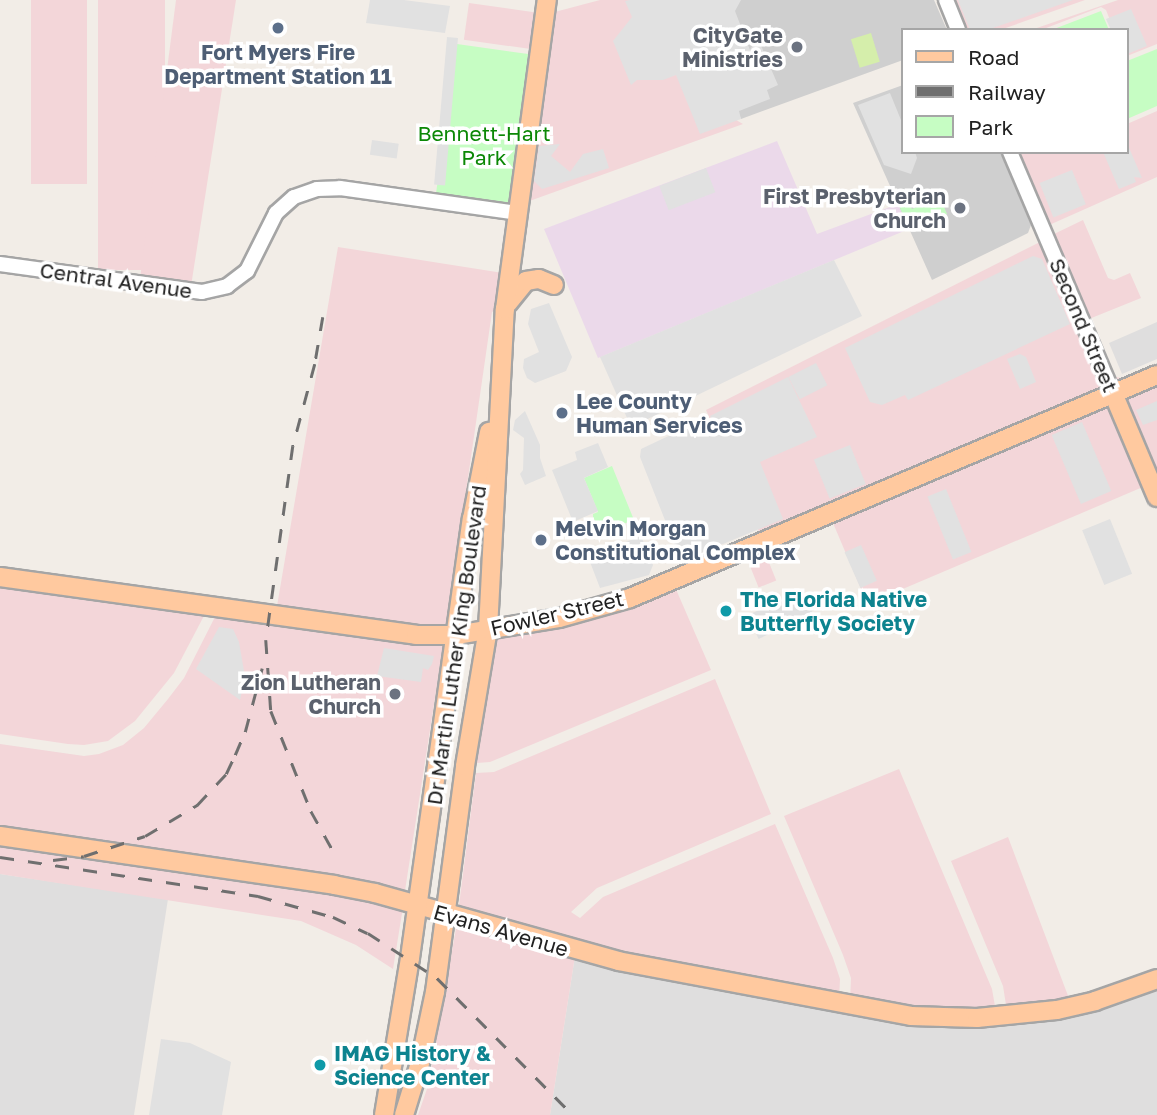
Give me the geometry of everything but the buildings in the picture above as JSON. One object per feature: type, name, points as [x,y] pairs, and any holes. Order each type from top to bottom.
[{"type":"main road","name":"Dr Martin Luther King Boulevard","points":[[404,1115],[431,1012],[488,629],[505,309],[547,0]]},
{"type":"main road","points":[[505,309],[515,290],[526,281],[539,279],[554,285]]},
{"type":"main road","name":"Fowler Street","points":[[0,577],[416,635],[456,635],[559,618],[630,598],[1157,375]]},
{"type":"main road","name":"Dr Martin Luther King Boulevard","points":[[384,1115],[480,478],[499,384]]},
{"type":"main road","name":"Second Street","points":[[1113,393],[1157,498]]},
{"type":"main road","points":[[480,478],[487,480],[490,489],[485,569],[490,585]]},
{"type":"main road","name":"Evans Avenue","points":[[0,836],[334,885],[618,961],[859,1009],[924,1017],[1002,1016],[1095,1001],[1157,979]]},
{"type":"street","points":[[946,0],[957,28]]},
{"type":"street","name":"Second Street","points":[[1011,154],[1113,393]]},
{"type":"street","name":"Central Avenue","points":[[0,264],[202,292],[227,286],[247,271],[276,213],[303,192],[340,188],[517,213]]},
{"type":"shaded area","points":[[31,0],[87,0],[87,184],[31,184]]},
{"type":"shaded area","points":[[98,0],[165,0],[165,270],[98,270]]},
{"type":"shaded area","points":[[176,0],[236,0],[191,286],[140,279]]},
{"type":"shaded area","points":[[370,0],[404,0],[450,6],[445,33],[366,23]]},
{"type":"shaded area","points":[[600,0],[688,0],[736,120],[743,124],[524,203],[551,13]]},
{"type":"shaded area","name":"CityGate Ministries","points":[[693,0],[934,0],[946,28],[902,28],[902,60],[741,119]]},
{"type":"shaded area","points":[[741,0],[735,11],[750,50],[755,40],[759,41],[778,85],[767,90],[770,99],[739,111],[741,119],[700,134],[676,75],[663,80],[637,80],[631,85],[613,41],[632,17],[625,1]]},
{"type":"shaded area","points":[[951,0],[1085,0],[1006,28],[963,28]]},
{"type":"shaded area","points":[[958,0],[1073,0],[993,28],[969,28]]},
{"type":"shaded area","points":[[1118,0],[1157,0],[1157,44],[1129,55],[1129,28],[1113,28],[1106,10],[1101,7],[1046,28],[1037,28]]},
{"type":"shaded area","points":[[469,3],[539,13],[534,50],[464,40]]},
{"type":"shaded area","points":[[1131,9],[1147,46],[1129,53],[1129,28],[1110,28],[1106,19]]},
{"type":"shaded area","points":[[447,37],[458,38],[445,185],[434,184]]},
{"type":"shaded area","name":"First Presbyterian Church","points":[[902,85],[902,154],[1002,154],[1031,225],[1028,233],[932,280],[853,103]]},
{"type":"shaded area","points":[[890,93],[902,123],[902,154],[916,154],[917,158],[911,174],[884,165],[858,105]]},
{"type":"shaded area","points":[[1157,111],[1157,177],[1047,226],[1017,154],[1129,154],[1129,123]]},
{"type":"shaded area","points":[[372,140],[399,144],[397,159],[370,155]]},
{"type":"shaded area","points":[[777,141],[817,234],[898,204],[909,229],[598,358],[544,229]]},
{"type":"shaded area","points":[[560,144],[551,156],[570,172],[583,154],[603,149],[609,168],[542,189],[534,181],[539,146]]},
{"type":"shaded area","points":[[1129,148],[1142,178],[1134,177],[1136,182],[1119,189],[1104,154],[1129,154]]},
{"type":"shaded area","points":[[706,168],[715,192],[669,210],[659,186]]},
{"type":"shaded area","points":[[1072,170],[1086,204],[1053,217],[1040,183]]},
{"type":"shaded area","points":[[1083,220],[1108,278],[1114,280],[1130,273],[1141,298],[1089,319],[1111,372],[1115,377],[1128,379],[1116,386],[1052,235]]},
{"type":"shaded area","points":[[1042,241],[1106,390],[761,536],[706,410]]},
{"type":"shaded area","points":[[338,247],[503,273],[498,309],[492,312],[446,630],[276,612]]},
{"type":"shaded area","points":[[1033,256],[1042,259],[1070,324],[908,400],[905,395],[882,405],[870,402],[845,348]]},
{"type":"shaded area","points":[[834,260],[862,316],[631,427],[600,357]]},
{"type":"shaded area","points":[[549,303],[572,357],[566,371],[535,383],[527,378],[523,368],[524,359],[539,352],[528,324],[531,309]]},
{"type":"shaded area","points":[[1157,322],[1157,359],[1122,374],[1109,343]]},
{"type":"shaded area","points":[[1020,354],[1026,357],[1036,382],[1020,389],[1007,359]]},
{"type":"shaded area","points":[[816,363],[827,385],[800,399],[788,377]]},
{"type":"shaded area","points":[[788,377],[817,437],[760,462],[783,519],[694,556],[676,548],[640,457],[641,449],[698,422],[703,428],[708,426],[707,423],[712,420],[710,416]]},
{"type":"shaded area","points":[[1157,380],[1157,481],[1120,396]]},
{"type":"shaded area","points":[[1110,400],[1146,486],[867,604],[831,518]]},
{"type":"shaded area","points":[[1157,401],[1157,420],[1143,425],[1136,410]]},
{"type":"shaded area","points":[[525,411],[540,445],[540,458],[546,476],[525,485],[520,474],[523,470],[524,438],[513,430],[515,420]]},
{"type":"shaded area","points":[[1082,422],[1111,491],[1081,504],[1052,435]]},
{"type":"shaded area","points":[[598,443],[608,467],[584,478],[598,511],[573,522],[552,470],[577,460],[575,452]]},
{"type":"shaded area","points":[[850,445],[866,484],[830,499],[814,460]]},
{"type":"shaded area","points":[[946,489],[971,552],[953,560],[927,496]]},
{"type":"shaded area","points":[[1110,519],[1132,574],[1104,585],[1082,530]]},
{"type":"shaded area","points":[[641,536],[653,565],[649,575],[600,588],[590,562],[593,555]]},
{"type":"shaded area","points":[[861,545],[877,581],[860,588],[845,552]]},
{"type":"shaded area","points":[[768,560],[776,580],[759,588],[750,567]]},
{"type":"shaded area","points":[[0,582],[206,612],[174,673],[135,721],[108,741],[84,745],[68,744],[0,734]]},
{"type":"shaded area","points":[[675,587],[711,670],[490,762],[477,763],[495,633]]},
{"type":"shaded area","points":[[802,590],[813,614],[759,639],[748,615]]},
{"type":"shaded area","points":[[217,613],[444,640],[404,897],[0,831],[0,744],[84,756],[99,754],[123,745],[144,728],[184,678]]},
{"type":"shaded area","points":[[219,627],[233,629],[239,642],[245,677],[240,700],[196,669]]},
{"type":"shaded area","points":[[384,648],[434,656],[428,670],[423,668],[421,682],[377,676]]},
{"type":"shaded area","points":[[715,679],[771,814],[597,888],[571,912],[580,918],[603,897],[775,824],[833,958],[840,979],[839,999],[658,965],[458,913],[476,773],[494,772]]},
{"type":"shaded area","points":[[899,769],[992,989],[996,1012],[950,1013],[850,1002],[851,978],[843,955],[784,816]]},
{"type":"shaded area","points":[[1008,837],[1070,1001],[1007,1011],[1003,986],[951,861]]},
{"type":"shaded area","points":[[0,841],[333,890],[403,907],[393,969],[356,945],[301,921],[0,874]]},
{"type":"shaded area","points":[[0,874],[168,899],[134,1115],[0,1115]]},
{"type":"shaded area","points":[[457,923],[575,956],[550,1115],[418,1115],[428,1086]]},
{"type":"shaded area","points":[[575,956],[940,1025],[1157,985],[1157,1115],[550,1115]]},
{"type":"shaded area","points":[[161,1039],[190,1043],[231,1062],[222,1115],[149,1115]]},
{"type":"green space","points":[[1101,11],[1108,28],[1057,28]]},
{"type":"green space","points":[[871,33],[880,62],[860,68],[851,39]]},
{"type":"green space","name":"Bennett-Hart Park","points":[[457,44],[539,56],[517,213],[435,201]]},
{"type":"green space","points":[[1157,49],[1157,106],[1129,118],[1129,60]]},
{"type":"green space","points":[[904,193],[912,209],[940,197],[947,214],[909,229],[895,196]]},
{"type":"green space","points":[[612,466],[634,520],[601,532],[593,517],[593,514],[598,512],[584,478]]},
{"type":"railway","points":[[323,317],[315,364],[293,446],[266,640],[271,711],[311,811],[336,856]]},
{"type":"railway","points":[[53,860],[84,856],[145,836],[197,805],[226,774],[245,732],[262,668]]},
{"type":"railway","points":[[0,857],[258,896],[333,917],[368,933],[437,978],[573,1115]]},
{"type":"place","name":"Fort Myers Fire Department Station 11","points":[[278,28]]},
{"type":"place","name":"CityGate Ministries","points":[[797,47]]},
{"type":"place","name":"First Presbyterian Church","points":[[960,208]]},
{"type":"place","name":"Lee County Human Services","points":[[562,413]]},
{"type":"place","name":"Melvin Morgan Constitutional Complex","points":[[541,540]]},
{"type":"place","name":"The Florida Native Butterfly Society","points":[[726,611]]},
{"type":"place","name":"Zion Lutheran Church","points":[[395,694]]},
{"type":"place","name":"IMAG History & Science Center","points":[[320,1065]]}]
